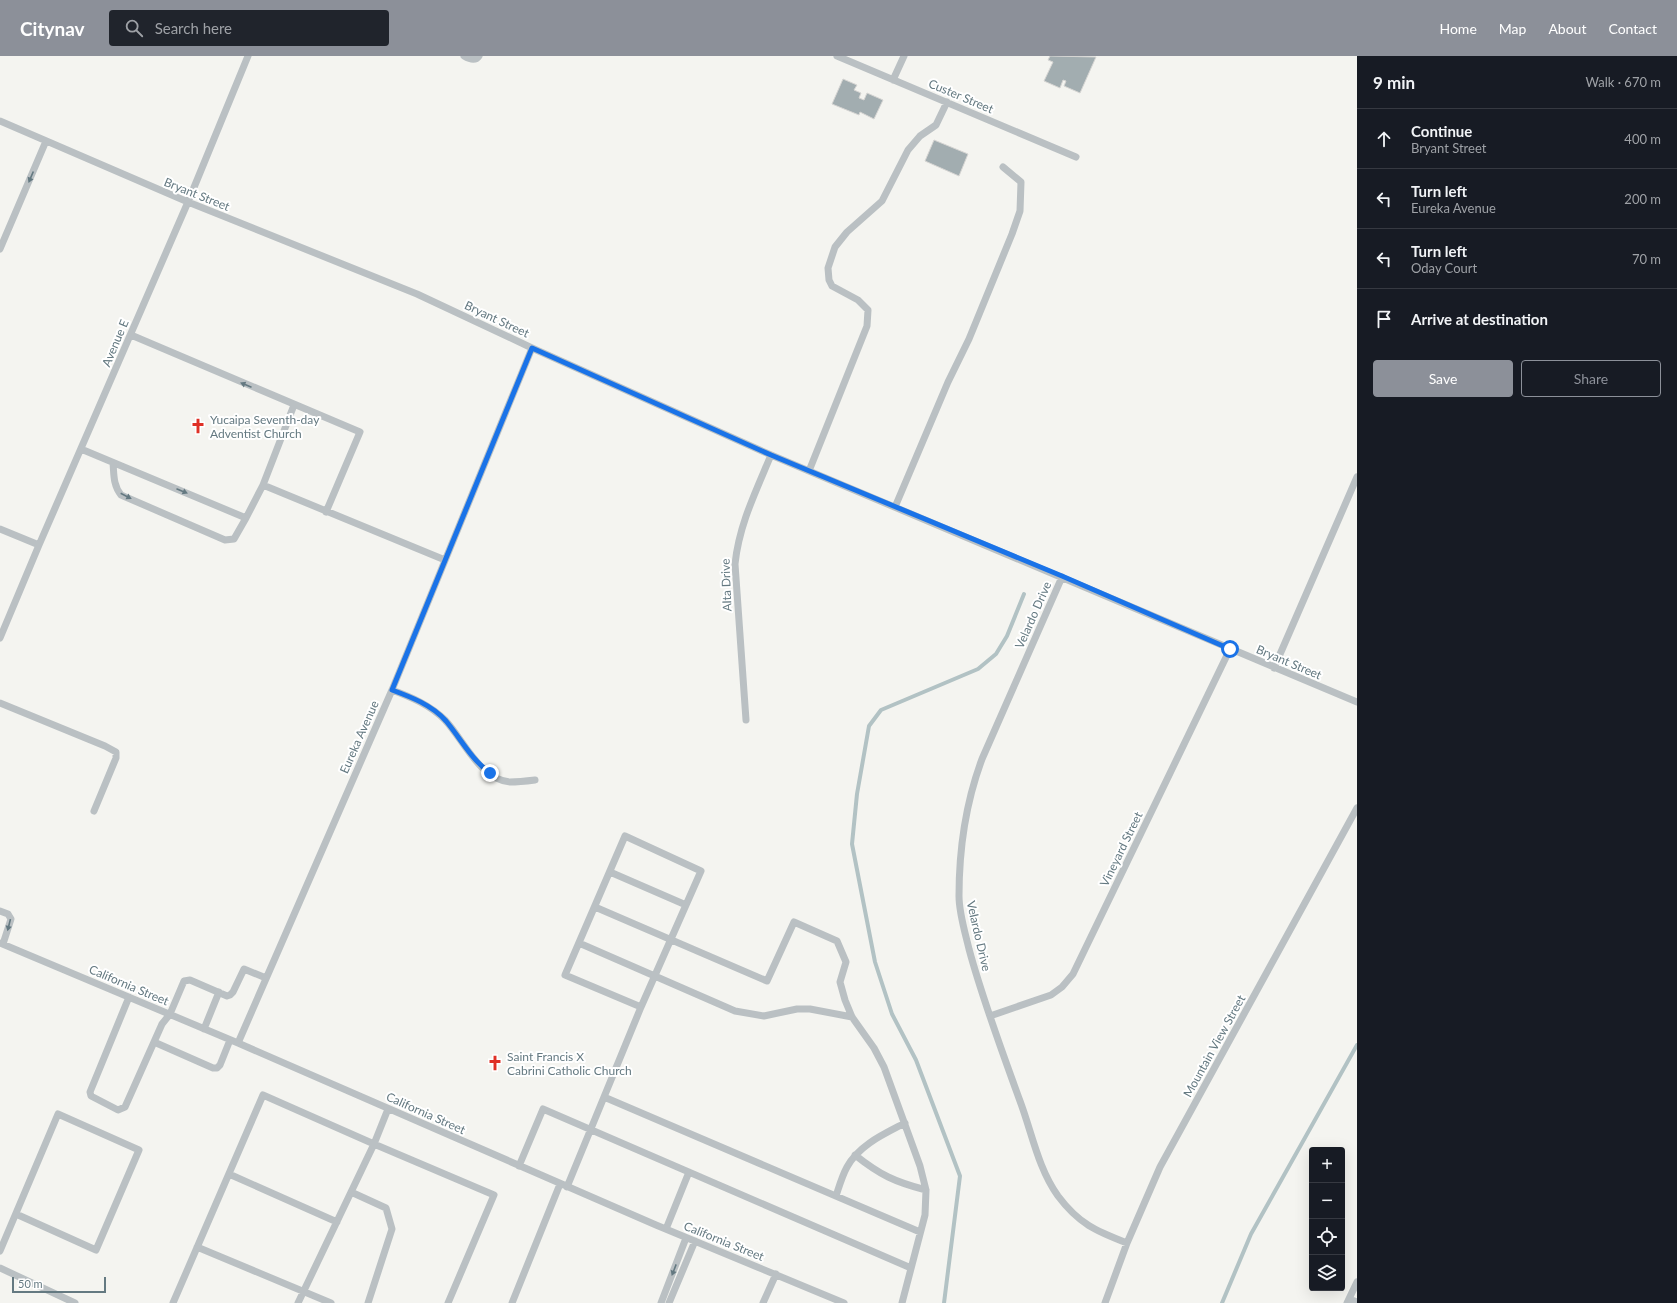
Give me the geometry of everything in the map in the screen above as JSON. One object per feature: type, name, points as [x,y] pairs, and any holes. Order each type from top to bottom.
[{"type":"street","name":"Avenue E","points":[[0,638],[188,202],[248,56]]},
{"type":"street","points":[[464,56],[472,60],[480,56]]},
{"type":"street","name":"Custer Street","points":[[836,56],[1076,157]]},
{"type":"street","points":[[893,80],[904,56]]},
{"type":"street","points":[[808,471],[867,326],[868,310],[858,300],[832,286],[829,280],[828,268],[835,247],[847,232],[882,201],[908,150],[920,136],[936,125],[946,102]]},
{"type":"street","name":"Bryant Street","points":[[0,121],[188,202],[417,294],[532,348],[771,455],[1062,576],[1274,668],[1357,702]]},
{"type":"street","points":[[0,249],[46,141]]},
{"type":"street","points":[[895,507],[948,382],[970,339],[1020,211],[1021,182],[1003,167]]},
{"type":"street","points":[[131,335],[294,406],[360,432],[326,512]]},
{"type":"street","name":"Eureka Avenue","points":[[238,1043],[392,690],[532,348]]},
{"type":"street","points":[[113,463],[114,482],[121,495],[225,540],[234,539],[263,485],[294,406]]},
{"type":"street","points":[[81,450],[246,518]]},
{"type":"street","name":"Alta Drive","points":[[746,720],[735,564],[737,544],[742,524],[771,455]]},
{"type":"street","points":[[1274,668],[1357,477]]},
{"type":"street","points":[[263,485],[445,560]]},
{"type":"street","points":[[0,529],[39,545]]},
{"type":"street","name":"Velardo Drive","points":[[1062,576],[982,759],[973,783],[963,833],[959,897],[968,943],[990,1016],[1028,1122],[1042,1168],[1055,1191],[1079,1219],[1098,1232],[1127,1242]]},
{"type":"street","name":"Vineyard Street","points":[[990,1016],[1051,995],[1062,987],[1072,974],[1230,649]]},
{"type":"street","points":[[392,690],[418,700],[445,720],[466,749],[482,767],[490,773],[509,782],[535,780]]},
{"type":"street","points":[[0,703],[105,746],[116,752],[116,758],[94,810]]},
{"type":"street","name":"Mountain View Street","points":[[1106,1303],[1127,1242],[1160,1167],[1357,808]]},
{"type":"street","points":[[512,1303],[564,1185],[591,1130],[654,976],[701,871],[625,836],[565,976],[641,1007]]},
{"type":"street","points":[[610,872],[686,905]]},
{"type":"street","points":[[595,907],[767,981],[794,922],[837,941],[846,962],[840,982],[844,1000],[852,1017],[874,1048],[884,1067],[920,1166],[926,1190],[925,1215],[902,1303]]},
{"type":"street","points":[[0,911],[8,914],[12,919],[2,943]]},
{"type":"street","name":"California Street","points":[[2,943],[204,1028],[686,1238],[844,1303]]},
{"type":"street","points":[[579,943],[735,1011],[764,1016],[797,1009],[852,1017]]},
{"type":"street","points":[[129,997],[90,1092],[91,1096],[118,1110],[125,1107],[162,1024],[170,1014],[184,981],[187,980],[230,995],[244,969],[266,978]]},
{"type":"street","points":[[204,1028],[219,992]]},
{"type":"street","points":[[154,1042],[212,1068],[217,1068],[220,1065],[230,1040]]},
{"type":"street","points":[[173,1303],[263,1095],[494,1195],[448,1303]]},
{"type":"street","points":[[604,1097],[920,1232]]},
{"type":"street","points":[[298,1303],[374,1144],[388,1109]]},
{"type":"street","points":[[519,1166],[543,1109],[911,1268]]},
{"type":"street","points":[[0,1251],[58,1114],[139,1150],[96,1250],[16,1214]]},
{"type":"street","points":[[836,1196],[847,1168],[855,1156],[872,1141],[905,1123]]},
{"type":"street","points":[[855,1156],[880,1174],[897,1182],[926,1190]]},
{"type":"street","points":[[666,1229],[689,1172]]},
{"type":"street","points":[[229,1174],[337,1222]]},
{"type":"street","points":[[351,1192],[386,1208],[392,1229],[368,1303]]},
{"type":"street","points":[[661,1303],[686,1238]]},
{"type":"street","points":[[669,1303],[694,1241]]},
{"type":"street","points":[[197,1247],[331,1303]]},
{"type":"street","points":[[0,1268],[74,1303]]},
{"type":"street","points":[[763,1303],[776,1274]]},
{"type":"street","points":[[1357,1282],[1348,1301],[1357,1302]]},
{"type":"building","points":[[1050,56],[1096,57],[1080,93],[1064,86],[1066,81],[1063,80],[1060,88],[1044,81],[1053,62],[1048,60]]},
{"type":"building","points":[[843,79],[857,85],[854,90],[861,93],[859,98],[864,100],[867,93],[883,100],[874,119],[860,112],[859,115],[832,104]]},
{"type":"building","points":[[934,140],[968,154],[959,176],[925,161]]},
{"type":"waterway","points":[[944,1303],[960,1176],[916,1060],[892,1014],[875,962],[852,844],[857,794],[869,726],[881,710],[978,669],[996,654],[1007,636],[1024,594]]},
{"type":"waterway","points":[[1222,1303],[1251,1234],[1357,1045]]},
{"type":"place","name":"Yucaipa Seventh-day Adventist Church","points":[[198,426]]},
{"type":"place","name":"Saint Francis X Cabrini Catholic Church","points":[[495,1063]]},
{"type":"route","points":[[490,773],[482,767],[466,749],[445,720],[418,700],[392,690],[532,348],[771,455],[1062,576],[1230,649]]}]
